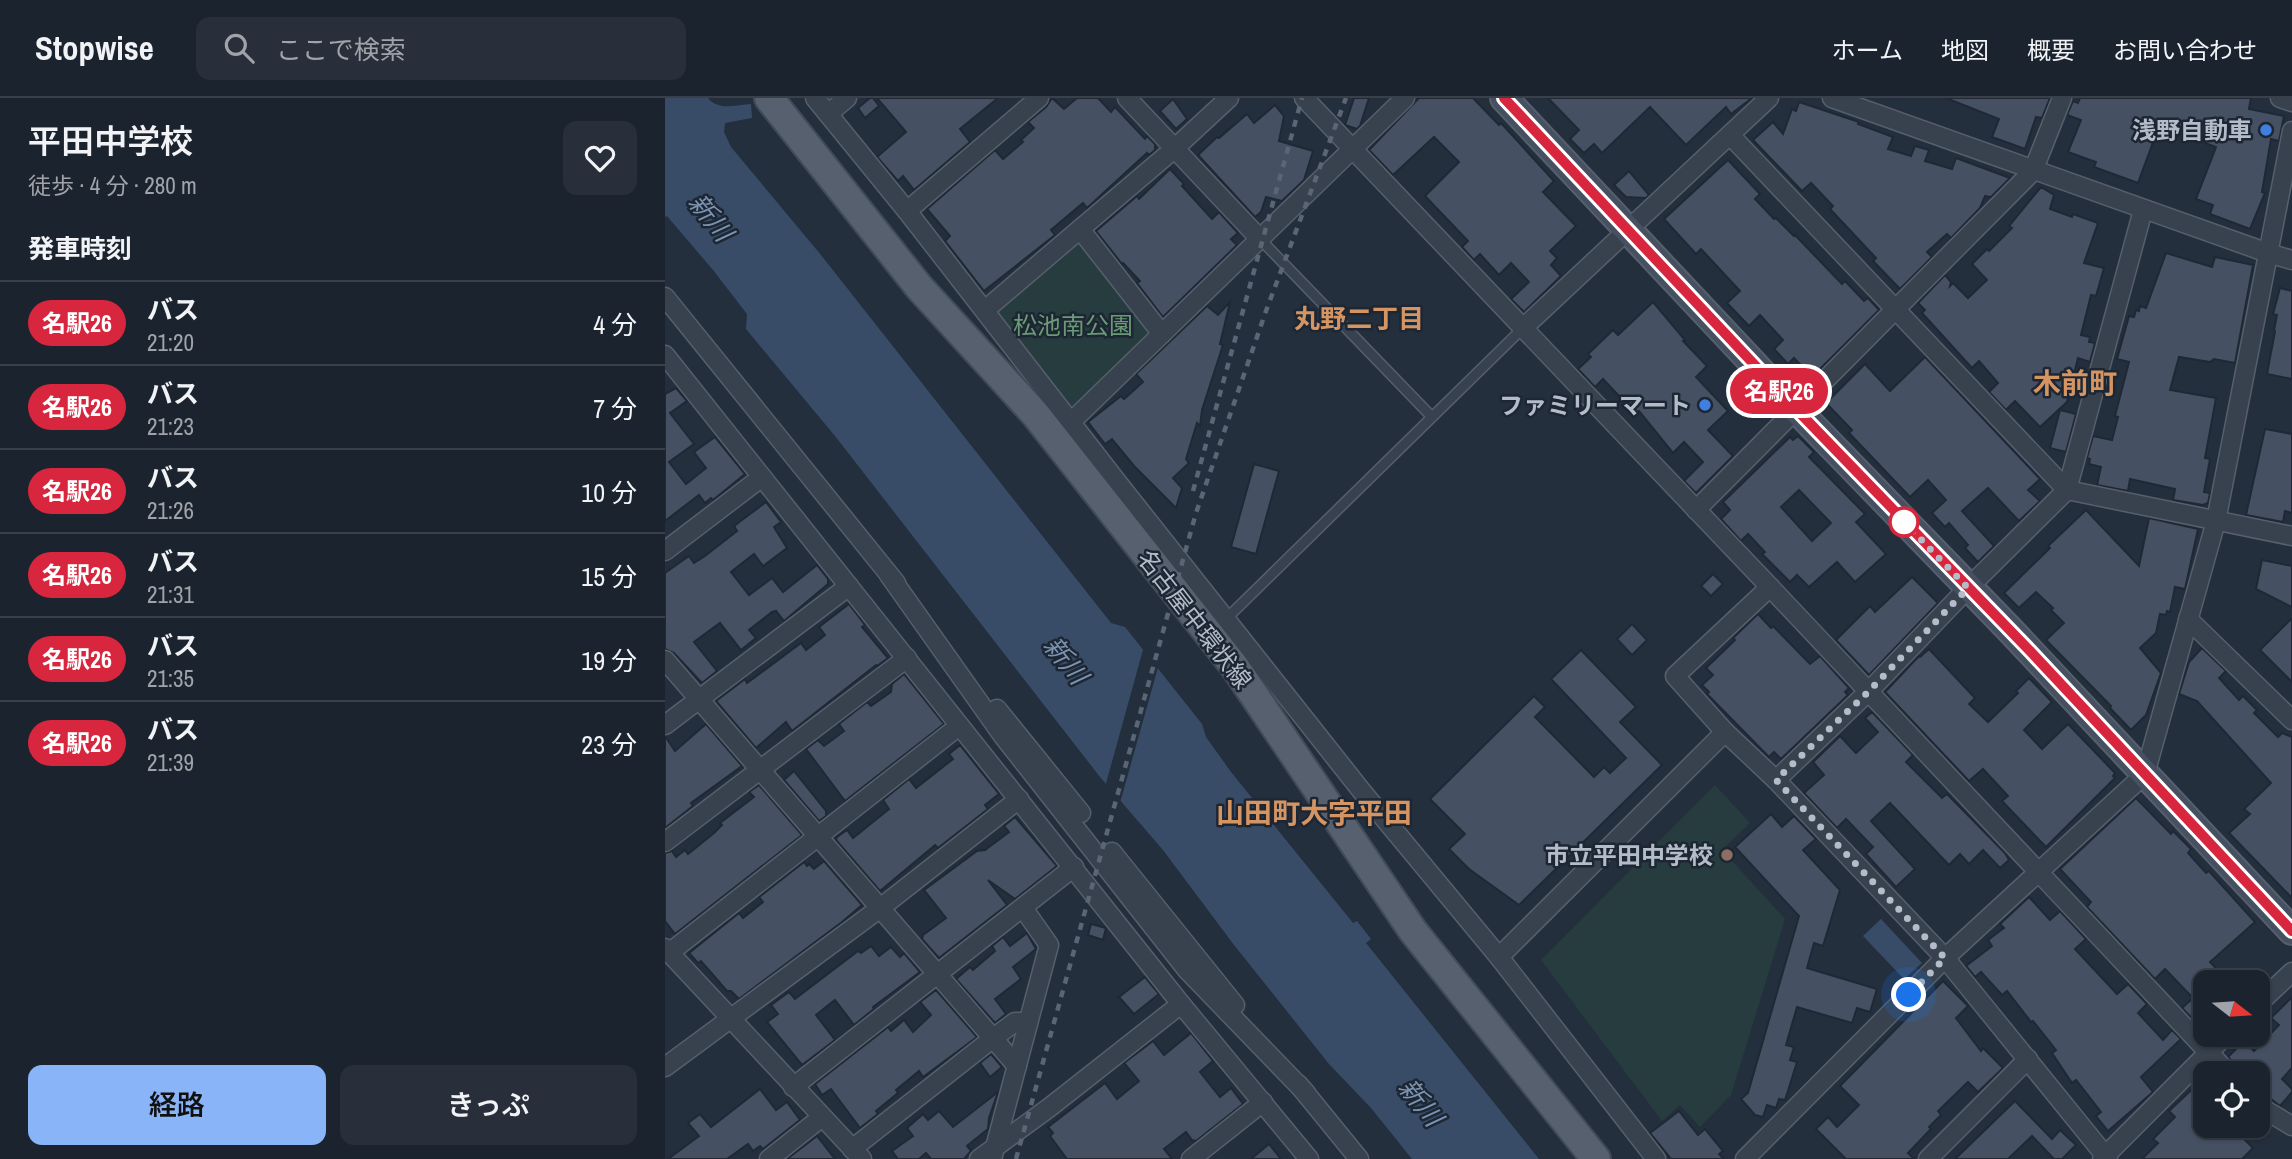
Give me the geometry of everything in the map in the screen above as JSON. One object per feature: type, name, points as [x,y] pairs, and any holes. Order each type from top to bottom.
[{"type":"main road","name":"名古屋中環状線","points":[[769,98],[919,287],[1036,415],[1227,656],[1413,931],[1596,1159]]},
{"type":"street","points":[[815,98],[907,211],[1364,794],[1499,957],[1657,1159]]},
{"type":"street","points":[[828,114],[847,98]]},
{"type":"street","points":[[907,211],[1039,98]]},
{"type":"street","points":[[1127,98],[1260,239]]},
{"type":"street","points":[[985,310],[1174,149],[1229,98]]},
{"type":"street","points":[[1304,98],[1869,691],[2217,1061]]},
{"type":"street","points":[[1071,422],[1405,98]]},
{"type":"street","points":[[1504,98],[1797,410],[2022,642],[2292,931]]},
{"type":"street","points":[[1522,329],[1769,98]]},
{"type":"street","points":[[1832,98],[2143,210],[2292,260]]},
{"type":"street","points":[[1696,510],[2033,171],[2062,98]]},
{"type":"street","points":[[2280,98],[2292,102]]},
{"type":"street","points":[[1745,1159],[1945,958],[2145,774],[2217,522],[2292,131]]},
{"type":"street","points":[[1730,135],[2067,490],[2292,536]]},
{"type":"street","points":[[1776,780],[1869,691],[2067,490],[2143,210]]},
{"type":"street","points":[[1080,229],[1162,334]]},
{"type":"street","points":[[665,298],[1081,813]]},
{"type":"street","points":[[669,368],[762,477],[1181,1004],[1308,1159]]},
{"type":"street","points":[[665,551],[762,477]]},
{"type":"street","points":[[889,575],[1011,747],[1179,960],[1306,1093]]},
{"type":"street","points":[[665,725],[849,586]]},
{"type":"street","points":[[1770,587],[1675,676],[1725,732],[1776,780],[1945,958],[2105,1158],[2213,1047]]},
{"type":"street","points":[[2188,619],[2292,720]]},
{"type":"street","points":[[665,842],[907,658]]},
{"type":"street","points":[[665,660],[1017,1066]]},
{"type":"street","points":[[959,726],[818,838],[667,951],[857,1154],[992,1039],[1016,1022],[1028,1022]]},
{"type":"street","points":[[1499,957],[1725,732]]},
{"type":"street","points":[[665,1068],[715,1028],[731,1020],[879,909],[1019,799]]},
{"type":"street","points":[[1112,852],[1358,1159]]},
{"type":"street","points":[[793,1087],[1074,867]]},
{"type":"street","points":[[994,1152],[1049,945],[1023,908]]},
{"type":"street","points":[[2270,993],[2292,972]]},
{"type":"street","points":[[979,1159],[994,1152],[1181,1004]]},
{"type":"street","points":[[1928,1159],[2028,1059]]},
{"type":"street","points":[[1191,1159],[1263,1101]]},
{"type":"street","points":[[2270,1113],[2292,1126]]},
{"type":"street","points":[[769,1159],[822,1117]]},
{"type":"lane","points":[[1260,239],[1432,417]]},
{"type":"lane","points":[[1226,619],[1522,329]]},
{"type":"green space","name":"松池南公園","points":[[1078,239],[1149,332],[1072,409],[991,313]]},
{"type":"green space","points":[[1715,785],[1750,823],[1722,850],[1785,919],[1731,1095],[1700,1127],[1680,1105],[1662,1121],[1541,960]]},
{"type":"water","name":"新川","points":[[665,98],[708,98],[722,106],[751,104],[752,118],[725,123],[724,132],[731,147],[821,255],[1111,623],[1125,627],[1202,724],[1206,737],[1231,772],[1353,923],[1357,921],[1371,939],[1366,943],[1539,1159],[1412,1159],[1371,1108],[1329,1064],[1234,945],[1163,850],[1100,777],[835,436],[746,329],[747,314],[713,270],[667,216],[665,217]]},
{"type":"water","points":[[1881,919],[1922,963],[1904,979],[1863,936]]},
{"type":"pier","points":[[1144,646],[1159,664],[1120,803],[1105,787]]},
{"type":"building","points":[[870,98],[879,106],[865,118],[858,108]]},
{"type":"building","points":[[877,98],[998,98],[960,129],[970,142],[914,190],[903,176],[898,181],[877,157],[906,132]]},
{"type":"building","points":[[1052,98],[1064,109],[1077,98],[1098,98],[1111,112],[1115,107],[1145,139],[1147,136],[1155,144],[1155,150],[1149,155],[1147,153],[1087,208],[1083,203],[1051,230],[1055,235],[984,291],[945,241],[950,236],[927,209],[995,150],[1003,159],[1023,142],[1021,140],[1034,128],[1028,122],[1046,107]]},
{"type":"building","points":[[1354,98],[1369,98],[1357,129],[1345,125]]},
{"type":"building","points":[[1419,98],[1473,98],[1499,125],[1501,123],[1554,181],[1543,192],[1576,226],[1550,251],[1557,258],[1551,265],[1561,276],[1524,312],[1511,299],[1529,282],[1511,263],[1499,275],[1480,254],[1474,260],[1462,247],[1468,241],[1425,196],[1459,162],[1434,137],[1393,175],[1369,150]]},
{"type":"building","points":[[1548,98],[1752,98],[1731,114],[1726,107],[1686,145],[1650,107],[1602,153],[1594,144],[1584,153],[1570,139],[1579,130]]},
{"type":"building","points":[[1946,98],[2050,98],[2042,118],[2036,117],[2025,149],[1992,137],[1999,119]]},
{"type":"building","points":[[2080,98],[2251,98],[2249,109],[2284,116],[2279,141],[2271,139],[2262,192],[2265,193],[2250,229],[2210,214],[2213,205],[2196,199],[2216,147],[2205,143],[2206,141],[2159,126],[2138,183],[2094,167],[2096,162],[2068,152],[2081,120],[2067,115],[2073,101],[2078,103]]},
{"type":"building","points":[[1173,99],[1187,119],[1176,129],[1160,111]]},
{"type":"building","points":[[1799,102],[1859,122],[1858,124],[1893,137],[1888,149],[1911,156],[1915,146],[1929,150],[1925,161],[1952,169],[1956,158],[2010,178],[1991,197],[1985,196],[1980,208],[1951,238],[1947,234],[1927,252],[1932,257],[1900,289],[1873,261],[1876,258],[1830,209],[1833,206],[1811,183],[1802,191],[1753,140],[1773,122],[1783,134],[1792,109],[1796,111]]},
{"type":"building","points":[[1275,105],[1284,116],[1279,141],[1313,151],[1304,180],[1282,201],[1266,197],[1261,212],[1255,217],[1198,155],[1247,114],[1254,123]]},
{"type":"building","points":[[1728,160],[1760,194],[1755,199],[1774,219],[1795,235],[1842,284],[1845,281],[1864,301],[1868,298],[1879,310],[1812,377],[1794,358],[1788,364],[1774,349],[1783,340],[1760,315],[1749,326],[1727,303],[1740,291],[1701,249],[1696,254],[1664,219]]},
{"type":"building","points":[[1170,169],[1212,219],[1219,212],[1238,233],[1231,239],[1237,245],[1163,317],[1137,283],[1140,281],[1122,264],[1096,231],[1137,196],[1139,199]]},
{"type":"building","points":[[1629,171],[1649,195],[1646,198],[1626,197],[1614,185]]},
{"type":"building","points":[[2041,187],[2054,195],[2050,209],[2098,223],[2084,263],[2104,268],[2096,296],[2091,295],[2081,335],[2090,337],[2089,342],[2095,343],[2090,362],[2078,358],[2067,402],[2040,427],[2015,401],[2006,410],[1989,392],[1998,383],[1979,361],[1972,368],[1922,313],[1925,310],[1918,303],[1945,275],[1951,282],[1950,286],[1953,283],[1968,298],[1987,280],[1972,264],[2012,228],[2009,226]]},
{"type":"building","points":[[2166,253],[2212,267],[2215,257],[2253,265],[2235,363],[2179,357],[2170,390],[2216,398],[2205,458],[2210,459],[2204,492],[2210,493],[2208,503],[2203,505],[2173,500],[2175,489],[2130,479],[2128,491],[2097,485],[2101,467],[2089,464],[2090,459],[2087,458],[2093,436],[2112,440],[2118,417],[2115,416],[2129,362],[2117,359],[2129,316],[2134,317],[2140,306],[2146,308]]},
{"type":"building","points":[[2280,288],[2292,291],[2292,379],[2267,374],[2277,315],[2273,314]]},
{"type":"building","points":[[1230,302],[1220,344],[1223,345],[1202,410],[1200,426],[1197,423],[1186,459],[1189,463],[1173,478],[1182,488],[1176,508],[1134,466],[1112,439],[1105,444],[1088,422],[1121,396],[1124,399],[1143,382],[1136,374],[1207,306],[1218,315]]},
{"type":"building","points":[[1653,302],[1685,340],[1683,341],[1707,366],[1696,377],[1728,411],[1708,430],[1733,456],[1696,493],[1684,481],[1703,462],[1684,442],[1673,453],[1639,411],[1636,414],[1603,379],[1595,387],[1578,369],[1591,357],[1588,354],[1613,330],[1618,335]]},
{"type":"building","points":[[1925,357],[2040,479],[2028,490],[2040,501],[2019,521],[1988,488],[1962,511],[1994,546],[1978,562],[1965,548],[1968,545],[1949,523],[1945,527],[1932,513],[1946,500],[1928,480],[1910,497],[1849,433],[1852,430],[1826,403],[1865,364],[1890,391]]},
{"type":"building","points":[[676,388],[687,401],[670,413],[694,444],[669,462],[686,484],[706,468],[694,452],[715,437],[745,474],[713,500],[711,498],[705,503],[699,495],[665,521],[665,394]]},
{"type":"building","points":[[2060,410],[2076,414],[2066,452],[2050,448]]},
{"type":"building","points":[[2265,429],[2292,434],[2292,513],[2285,511],[2283,522],[2246,515]]},
{"type":"building","points":[[1798,436],[1814,452],[1809,457],[1865,514],[1856,522],[1886,554],[1855,582],[1837,562],[1809,587],[1797,575],[1790,582],[1762,554],[1765,552],[1748,534],[1741,541],[1721,519],[1730,510],[1723,502],[1790,437],[1793,440]],"holes":[[[1799,490],[1831,523],[1812,541],[1781,507]]]},
{"type":"building","points":[[1254,464],[1279,471],[1256,554],[1231,547]]},
{"type":"building","points":[[766,502],[781,522],[774,527],[787,548],[763,566],[754,554],[731,572],[749,595],[772,578],[783,592],[817,565],[828,579],[828,584],[784,621],[776,611],[772,612],[749,630],[756,638],[741,650],[720,623],[694,642],[717,671],[702,683],[674,653],[665,649],[665,573],[689,556],[694,563],[705,556],[737,531],[734,526]]},
{"type":"building","points":[[2086,510],[2139,566],[2149,518],[2198,529],[2185,589],[2175,587],[2170,612],[2167,611],[2166,615],[2160,614],[2156,633],[2140,648],[2161,673],[2146,715],[2131,730],[2046,640],[2064,623],[2051,610],[2053,608],[2036,592],[2019,608],[2004,593]]},
{"type":"building","points":[[2262,560],[2292,566],[2292,607],[2256,589]]},
{"type":"building","points":[[1713,574],[1723,584],[1711,596],[1701,586]]},
{"type":"building","points":[[1912,577],[1938,603],[1869,675],[1836,640],[1870,606],[1875,612]]},
{"type":"building","points":[[849,604],[865,625],[862,627],[888,658],[792,731],[786,722],[756,748],[716,701],[745,679],[747,683],[801,643],[806,650],[825,635],[819,627]]},
{"type":"building","points":[[1758,614],[1810,664],[1820,656],[1849,688],[1845,692],[1848,695],[1781,759],[1774,752],[1769,757],[1707,694],[1709,692],[1702,685],[1713,675],[1706,668]]},
{"type":"building","points":[[2292,618],[2292,682],[2260,650]]},
{"type":"building","points":[[1632,624],[1647,640],[1632,655],[1617,639]]},
{"type":"building","points":[[2202,648],[2226,671],[2219,678],[2239,700],[2243,696],[2257,710],[2254,713],[2278,737],[2282,733],[2292,737],[2292,898],[2229,833],[2250,814],[2244,809],[2271,783],[2197,701],[2179,694],[2189,662]]},
{"type":"building","points":[[1929,649],[1975,698],[1969,704],[1988,722],[2018,693],[2016,691],[2029,678],[2052,702],[2024,730],[2042,749],[2068,724],[2115,773],[2115,778],[2046,847],[2002,801],[2008,796],[1983,769],[1969,781],[1885,692]]},
{"type":"building","points":[[1581,650],[1636,707],[1620,722],[1662,765],[1519,905],[1469,869],[1449,849],[1465,834],[1430,799],[1534,696],[1545,707],[1535,717],[1594,777],[1604,767],[1610,773],[1626,758],[1551,679]]},
{"type":"building","points":[[904,674],[944,724],[845,801],[806,749],[818,740],[824,746],[844,731],[839,724],[867,702],[871,706],[891,692],[892,684]]},
{"type":"building","points":[[1872,712],[1913,755],[1906,762],[1942,798],[1947,794],[2005,853],[2009,860],[2000,868],[1983,850],[1969,864],[1960,854],[1949,865],[1890,803],[1871,821],[1915,869],[1896,887],[1866,854],[1873,847],[1846,819],[1837,828],[1804,793],[1824,775],[1813,762],[1840,736],[1856,753],[1878,732],[1865,718]]},
{"type":"building","points":[[706,724],[742,766],[691,803],[693,806],[665,828],[665,736],[675,751]]},
{"type":"building","points":[[960,745],[999,794],[985,805],[988,809],[938,848],[935,845],[880,891],[836,840],[837,837],[847,830],[853,838],[889,809],[883,800],[909,779],[916,788],[953,759],[949,754]]},
{"type":"building","points":[[794,771],[826,811],[826,816],[819,821],[784,780]]},
{"type":"building","points":[[759,785],[802,835],[675,934],[665,921],[665,853],[672,851],[676,857],[685,850],[688,854],[714,833],[722,825],[720,823],[754,797],[749,792]]},
{"type":"building","points":[[2136,798],[2171,834],[2173,831],[2191,849],[2188,853],[2206,873],[2209,871],[2255,922],[2210,962],[2218,970],[2193,970],[2193,998],[2165,969],[2155,979],[2087,907],[2091,902],[2060,869]]},
{"type":"building","points":[[1771,814],[1782,827],[1794,816],[1816,839],[1803,850],[1840,890],[1823,946],[1814,943],[1807,968],[1877,989],[1870,1012],[1857,1008],[1852,1023],[1797,1007],[1786,1045],[1794,1047],[1790,1060],[1797,1062],[1785,1100],[1779,1099],[1776,1108],[1767,1105],[1763,1117],[1755,1115],[1741,1099],[1748,1093],[1799,916],[1735,847]]},
{"type":"building","points":[[1015,817],[1057,866],[1015,899],[988,880],[1007,905],[939,958],[922,939],[923,935],[946,918],[924,890],[977,851],[985,850],[1009,832],[1004,826]]},
{"type":"building","points":[[824,861],[862,905],[739,999],[731,991],[727,991],[701,961],[698,963],[689,953],[739,913],[743,918],[763,902],[759,897],[804,862],[814,869]]},
{"type":"building","points":[[2029,897],[2050,920],[2060,911],[2086,939],[2075,949],[2117,994],[2128,984],[2147,1004],[2138,1013],[2163,1040],[2172,1030],[2181,1039],[2141,1077],[2153,1092],[2108,1131],[2096,1116],[2101,1112],[2076,1080],[2072,1083],[2052,1053],[2056,1050],[2033,1021],[2031,1022],[2007,991],[2002,995],[1981,972],[1975,977],[1966,966],[1992,946],[1988,940],[2004,928],[2000,924]]},
{"type":"building","points":[[1091,924],[1106,928],[1103,940],[1088,935]]},
{"type":"building","points":[[1027,933],[1036,949],[1013,967],[1021,979],[995,999],[1006,1014],[995,1023],[956,979],[970,967],[973,970],[995,951],[992,946],[1003,937],[1010,946]]},
{"type":"building","points":[[871,946],[879,956],[891,947],[900,957],[904,953],[920,972],[873,1007],[874,1009],[854,1025],[835,1000],[816,1015],[835,1040],[802,1065],[767,1022],[778,1014],[771,1005],[789,992],[795,999],[858,951],[861,953]]},
{"type":"building","points":[[1145,977],[1159,994],[1134,1014],[1119,997]]},
{"type":"building","points":[[1943,981],[1968,1006],[1956,1018],[1981,1051],[1983,1048],[2003,1068],[1978,1092],[1968,1082],[1938,1111],[1941,1115],[1929,1127],[1931,1129],[1908,1153],[1914,1159],[1846,1159],[1816,1129],[1828,1117],[1837,1127],[1859,1105],[1840,1086]]},
{"type":"building","points":[[936,990],[977,1037],[923,1077],[919,1071],[896,1090],[898,1093],[876,1111],[878,1114],[860,1128],[831,1089],[822,1095],[815,1084],[888,1027],[891,1031],[904,1020],[913,1032],[931,1015],[920,1002]]},
{"type":"building","points":[[2292,997],[2292,1068],[2282,1079],[2292,1092],[2280,1106],[2270,1098],[2270,1061],[2232,1061],[2228,1057],[2238,1047],[2250,1047],[2254,1051],[2258,1047],[2270,1047],[2270,1034],[2279,1025],[2271,1018]]},
{"type":"building","points":[[2193,998],[2192,1018],[2182,1008]]},
{"type":"building","points":[[1191,1033],[1213,1061],[1200,1072],[1220,1097],[1231,1088],[1243,1104],[1196,1141],[1186,1132],[1164,1149],[1172,1159],[1067,1159],[1050,1136],[1053,1133],[1048,1127],[1105,1083],[1117,1099],[1139,1081],[1124,1063],[1153,1041],[1164,1055]]},
{"type":"building","points":[[991,1054],[1002,1067],[990,1077],[980,1063]]},
{"type":"building","points":[[2193,1088],[2193,1138],[2243,1138],[2253,1148],[2242,1159],[2142,1159],[2158,1143],[2153,1139],[2175,1117],[2169,1111]]},
{"type":"building","points":[[760,1089],[776,1110],[787,1102],[800,1120],[763,1149],[760,1146],[753,1151],[748,1144],[727,1159],[668,1159],[699,1136],[688,1123],[700,1114],[711,1127]]},
{"type":"building","points":[[998,1092],[988,1129],[967,1146],[971,1151],[964,1159],[931,1159],[926,1153],[919,1159],[898,1159],[892,1151],[913,1136],[907,1128],[923,1114],[928,1120],[939,1111],[953,1127]]},
{"type":"building","points":[[2015,1101],[2052,1139],[2060,1130],[2076,1145],[2062,1159],[2054,1159],[2032,1136],[2008,1159],[1955,1159]]},
{"type":"building","points":[[1679,1111],[1698,1135],[1705,1129],[1723,1151],[1719,1154],[1724,1159],[1671,1159],[1650,1133]]},
{"type":"building","points":[[817,1136],[835,1159],[787,1159]]},
{"type":"building","points":[[1269,1144],[1281,1159],[1251,1159]]},
{"type":"railway","points":[[1193,491],[1302,98]]},
{"type":"railway","points":[[1016,1159],[1196,513],[1266,311],[1346,98]]},
{"type":"bus line","name":"名駅26","points":[[1504,98],[1797,410],[2031,652],[2292,931]]},
{"type":"place","name":"浅野自動車","points":[[2266,130]]},
{"type":"place","name":"ファミリーマート","points":[[1705,405]]},
{"type":"place","name":"市立平田中学校","points":[[1727,855]]},
{"type":"district","name":"丸野二丁目","points":[[1359,318]]},
{"type":"district","name":"木前町","points":[[2075,383]]},
{"type":"district","name":"山田町大字平田","points":[[1314,813]]},
{"type":"route","points":[[1904,522],[1968,588],[1869,691],[1776,780],[1945,958],[1909,995]]}]
